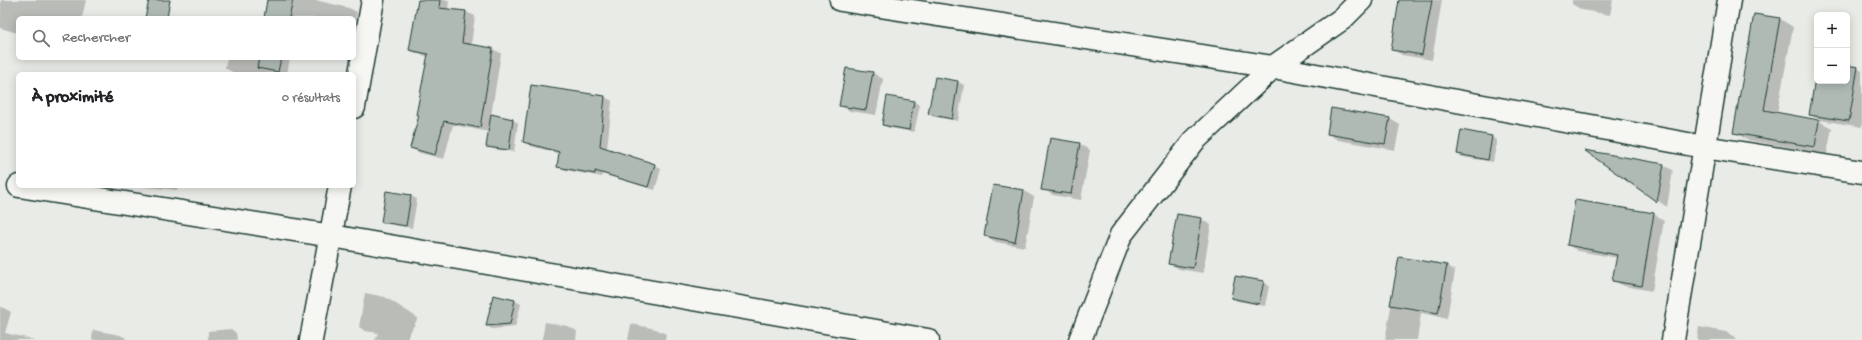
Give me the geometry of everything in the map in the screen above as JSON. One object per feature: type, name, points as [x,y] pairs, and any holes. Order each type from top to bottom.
[{"type":"street","points":[[356,95],[372,0]]},
{"type":"street","points":[[840,0],[1273,67],[1704,147],[1862,172]]},
{"type":"street","points":[[1080,340],[1121,235],[1194,141],[1273,67],[1342,19],[1361,0]]},
{"type":"street","points":[[1673,340],[1729,0]]},
{"type":"street","points":[[0,183],[16,186]]},
{"type":"street","points":[[31,188],[332,236],[928,340]]},
{"type":"street","points":[[311,340],[332,236],[340,188]]},
{"type":"building","points":[[149,0],[170,0],[167,16],[145,16]]},
{"type":"building","points":[[267,0],[293,0],[289,16],[264,16]]},
{"type":"building","points":[[418,0],[440,0],[439,8],[466,11],[462,43],[493,48],[480,128],[444,121],[435,155],[410,148],[419,115],[416,115],[428,54],[409,50]]},
{"type":"building","points":[[1399,0],[1432,0],[1422,55],[1391,50]]},
{"type":"building","points":[[1754,14],[1780,18],[1764,110],[1819,120],[1815,147],[1733,133]]},
{"type":"building","points":[[259,60],[281,60],[278,72],[257,68]]},
{"type":"building","points":[[1850,66],[1858,67],[1849,121],[1809,115],[1814,84],[1850,84]]},
{"type":"building","points":[[846,68],[873,72],[866,110],[839,106]]},
{"type":"building","points":[[935,77],[958,81],[952,119],[928,114]]},
{"type":"building","points":[[531,85],[605,96],[600,146],[655,164],[648,187],[595,171],[595,174],[557,167],[559,152],[523,142]]},
{"type":"building","points":[[887,96],[914,101],[909,130],[882,125]]},
{"type":"building","points":[[1331,108],[1390,118],[1385,144],[1327,134]]},
{"type":"building","points":[[491,114],[513,119],[509,150],[486,147]]},
{"type":"building","points":[[1461,130],[1492,136],[1488,160],[1457,154]]},
{"type":"building","points":[[1050,138],[1080,143],[1071,194],[1041,190]]},
{"type":"building","points":[[1584,150],[1664,164],[1657,202]]},
{"type":"building","points":[[993,185],[1024,190],[1015,242],[984,236]]},
{"type":"building","points":[[386,191],[411,195],[406,226],[381,222]]},
{"type":"building","points":[[1575,200],[1654,213],[1642,286],[1612,281],[1617,255],[1567,245]]},
{"type":"building","points":[[1177,214],[1202,218],[1193,268],[1168,264]]},
{"type":"building","points":[[1399,257],[1447,265],[1438,313],[1390,305]]},
{"type":"building","points":[[1235,276],[1264,281],[1259,304],[1231,298]]},
{"type":"building","points":[[493,295],[515,300],[510,324],[486,326]]}]
